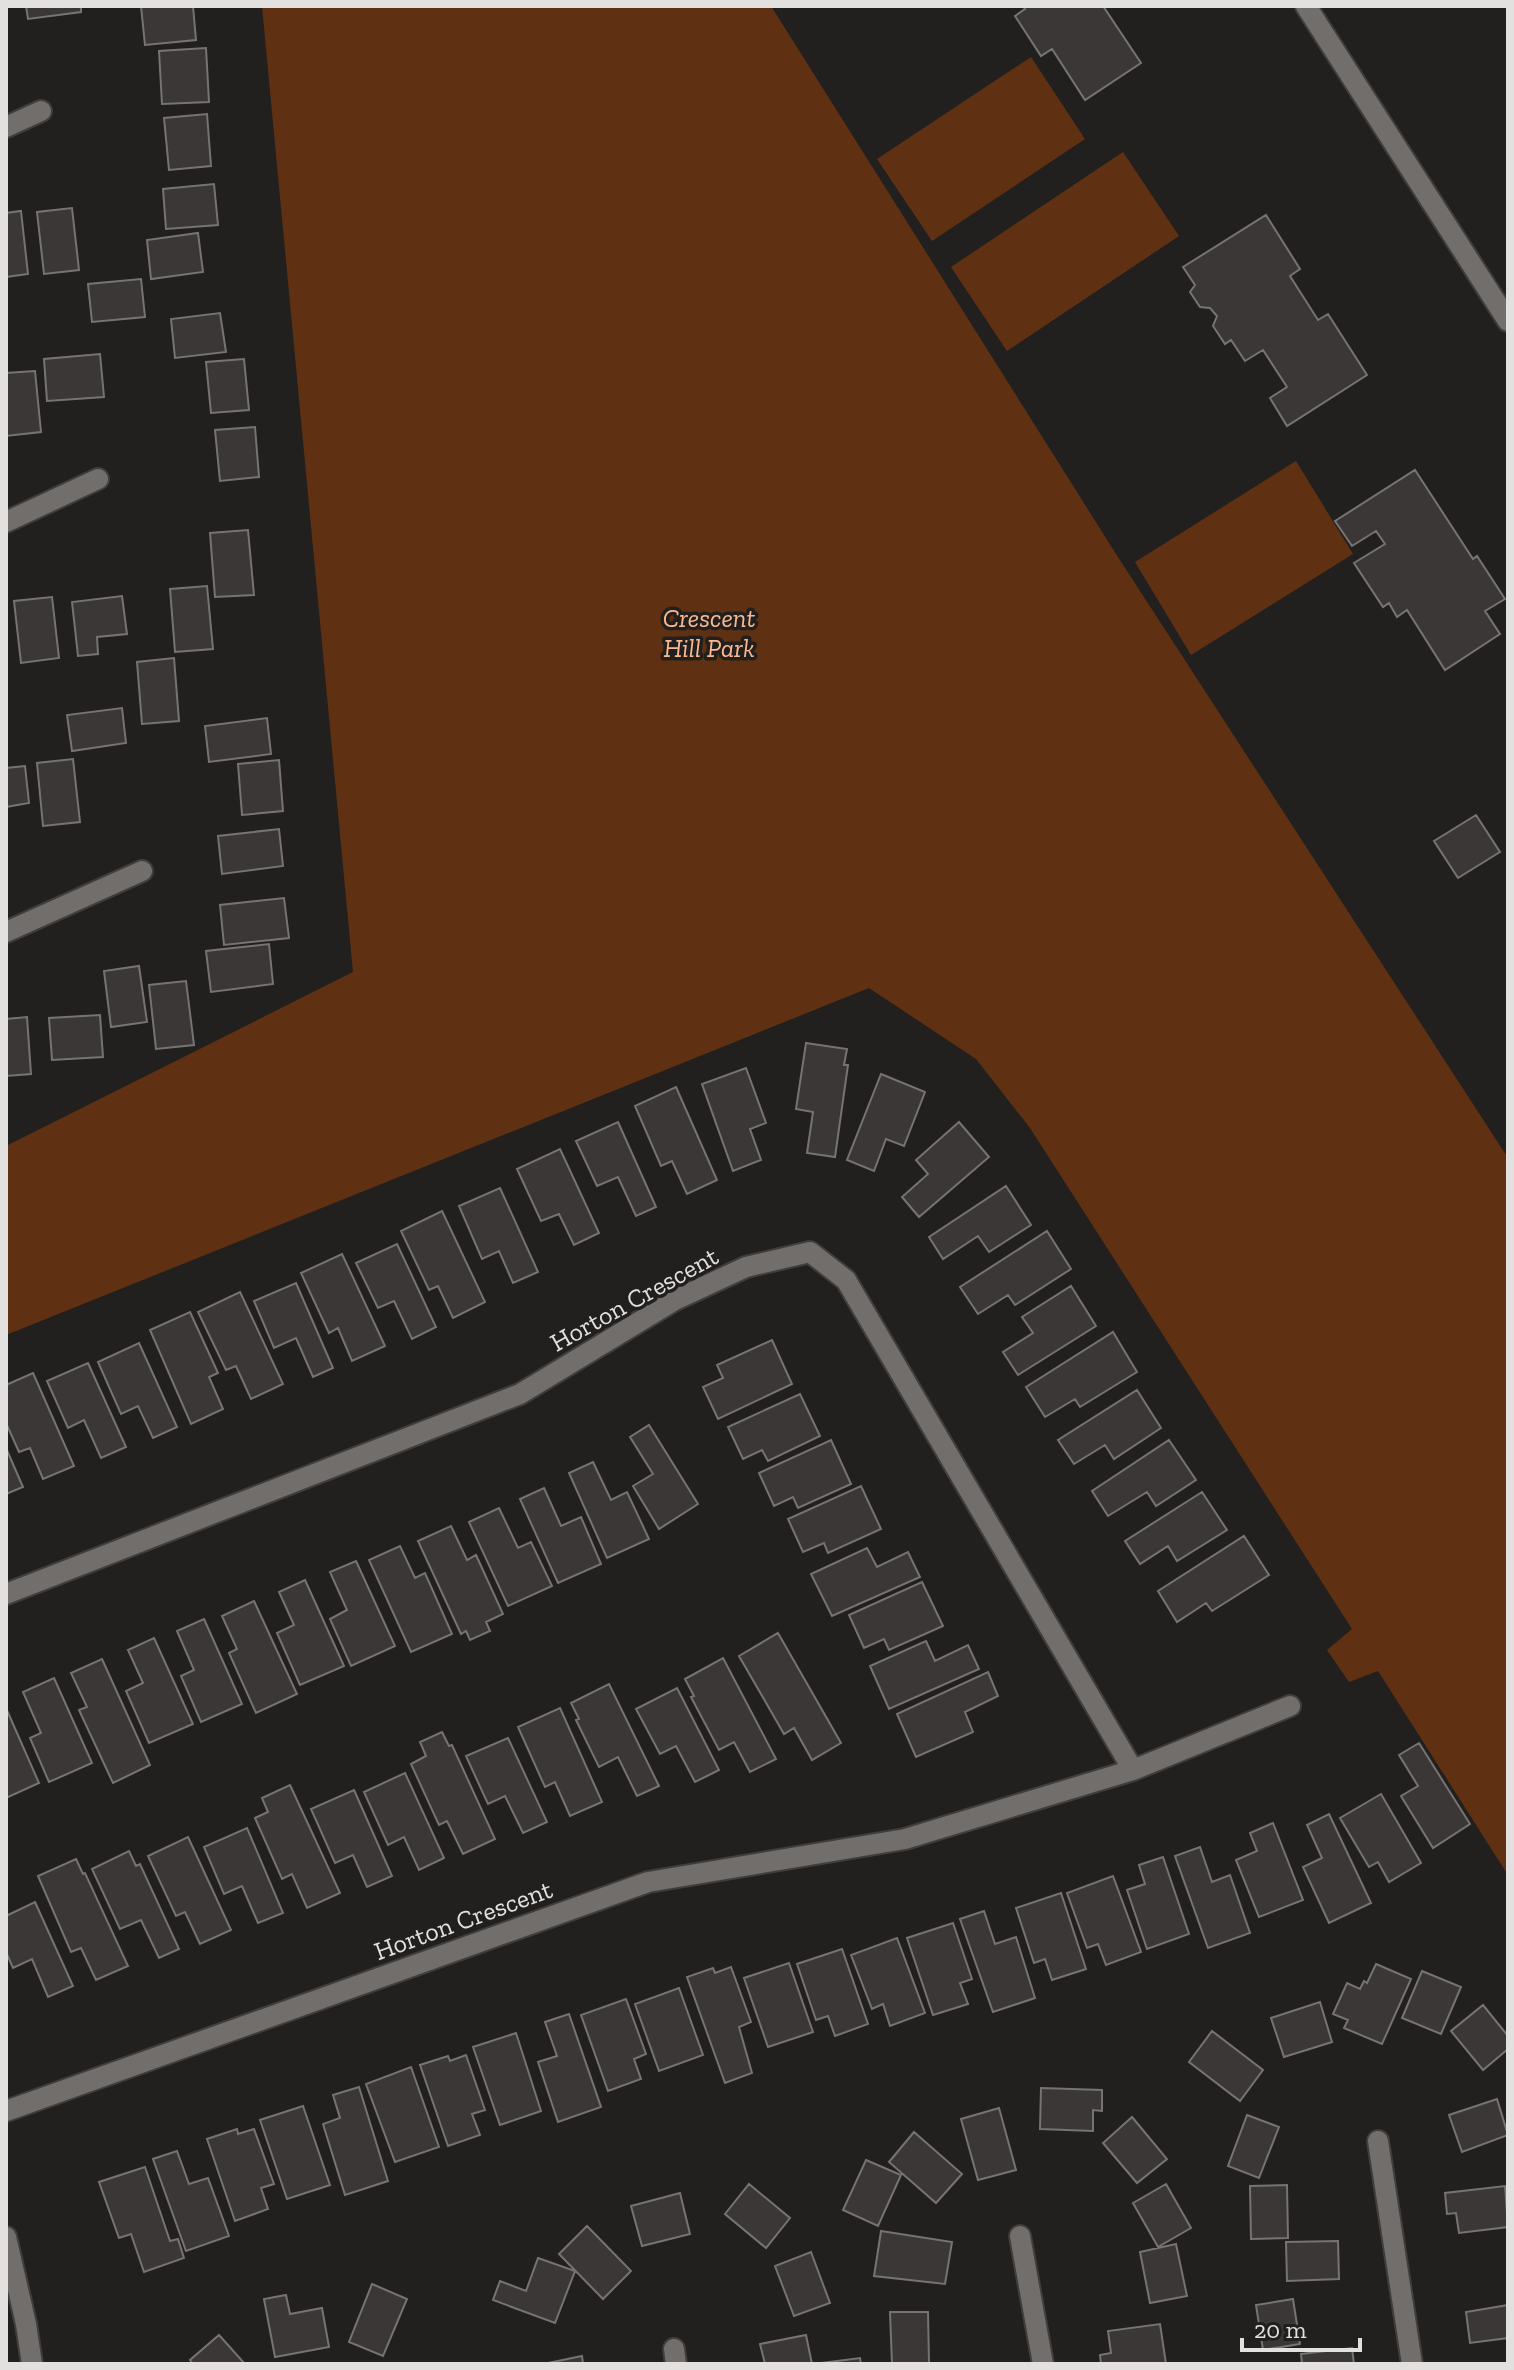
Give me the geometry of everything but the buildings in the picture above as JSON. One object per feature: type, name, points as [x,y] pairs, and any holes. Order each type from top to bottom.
[{"type":"street","points":[[1306,6],[1508,321]]},
{"type":"street","points":[[6,127],[41,111]]},
{"type":"street","points":[[6,522],[98,479]]},
{"type":"street","points":[[6,932],[142,871]]},
{"type":"street","name":"Horton Crescent","points":[[6,1594],[520,1394],[675,1300],[746,1267],[810,1252],[846,1280],[1133,1770]]},
{"type":"street","name":"Horton Crescent","points":[[6,2111],[648,1882],[905,1839],[1133,1770],[1290,1706]]},
{"type":"street","points":[[1378,2141],[1412,2364]]},
{"type":"street","points":[[1020,2236],[1043,2364]]},
{"type":"street","points":[[6,2237],[32,2364]]},
{"type":"green space","name":"Crescent Hill Park","points":[[262,6],[771,6],[1116,554],[1508,1158],[1508,1875],[1378,1671],[1349,1682],[1327,1650],[1352,1629],[1030,1128],[976,1059],[869,988],[6,1335],[6,1146],[353,972]]},
{"type":"green space","points":[[1031,57],[1085,139],[932,241],[877,159]]},
{"type":"green space","points":[[1123,152],[1179,236],[1007,351],[951,267]]},
{"type":"green space","points":[[1296,461],[1353,554],[1191,655],[1135,562]]}]
